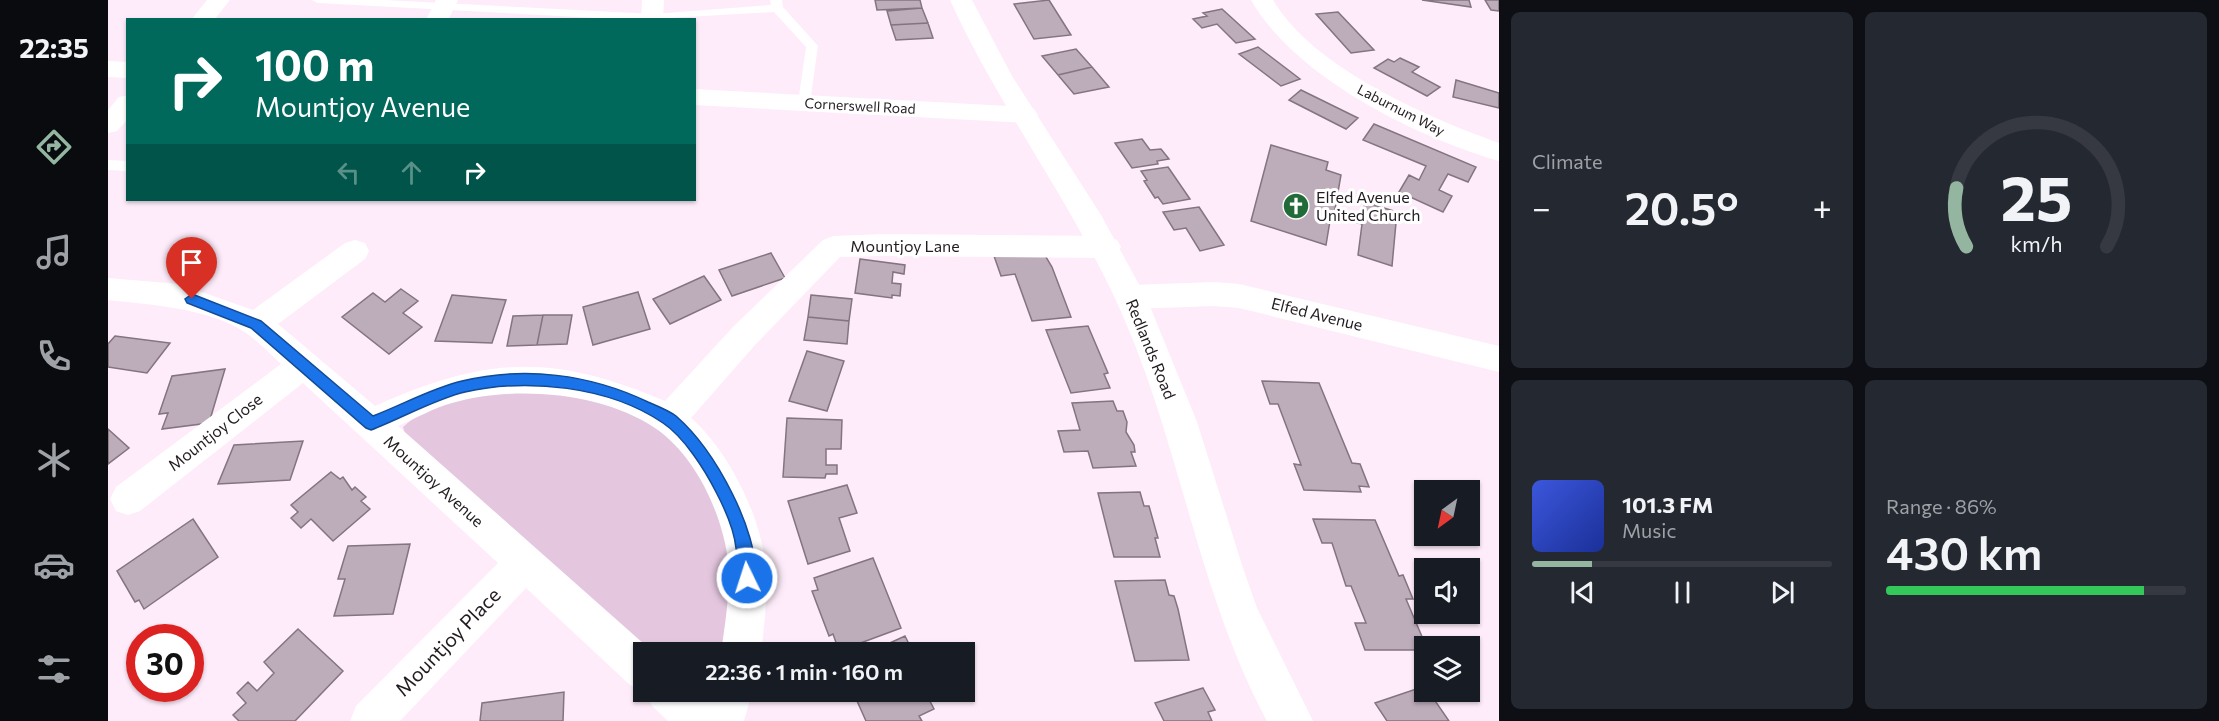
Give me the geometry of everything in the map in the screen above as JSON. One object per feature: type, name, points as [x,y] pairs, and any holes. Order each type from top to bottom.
[{"type":"main road","name":"Redlands Road","points":[[961,0],[986,51],[1107,247],[1131,297],[1176,409],[1223,567],[1237,606],[1277,697],[1292,721]]},
{"type":"main road","points":[[108,69],[126,70]]},
{"type":"main road","name":"Cornerswell Road","points":[[696,97],[1025,116]]},
{"type":"street","points":[[204,18],[219,0]]},
{"type":"street","name":"Laburnum Way","points":[[1262,0],[1269,13],[1298,43],[1324,66],[1366,95],[1440,131],[1499,152]]},
{"type":"street","points":[[108,125],[126,105]]},
{"type":"street","name":"Mountjoy Lane","points":[[669,419],[744,336],[833,247],[885,245],[1107,247]]},
{"type":"street","points":[[256,324],[355,250]]},
{"type":"street","name":"Mountjoy Avenue","points":[[108,289],[179,296],[226,311],[256,324],[302,366],[371,423],[633,661]]},
{"type":"street","name":"Elfed Avenue","points":[[1131,297],[1214,294],[1246,297],[1499,359]]},
{"type":"street","name":"Mountjoy Close","points":[[128,499],[302,366]]},
{"type":"street","points":[[371,423],[461,387],[507,380],[548,380],[592,386],[630,400],[669,419],[702,456],[720,485],[738,525],[744,545],[747,578],[742,642]]},
{"type":"street","name":"Mountjoy Place","points":[[371,721],[524,563]]},
{"type":"street","points":[[677,702],[699,721]]},
{"type":"street","points":[[723,721],[729,702]]},
{"type":"lane","points":[[318,0],[443,8],[549,6],[653,12],[777,4],[812,46],[804,104]]},
{"type":"lane","points":[[108,165],[126,166]]},
{"type":"shaded area","points":[[505,392],[577,394],[638,416],[666,435],[704,479],[726,531],[733,617],[729,642],[637,642],[405,434],[403,427],[425,412],[451,401]]},
{"type":"building","points":[[875,0],[920,0],[922,8],[877,10]]},
{"type":"building","points":[[1049,0],[1071,35],[1034,39],[1014,4]]},
{"type":"building","points":[[1422,0],[1469,0],[1471,7]]},
{"type":"building","points":[[1485,0],[1499,0],[1499,11],[1491,10]]},
{"type":"building","points":[[922,8],[928,23],[891,25],[887,11]]},
{"type":"building","points":[[1222,9],[1255,39],[1236,43],[1217,24],[1202,28],[1193,19],[1207,16],[1203,13]]},
{"type":"building","points":[[1338,12],[1374,50],[1351,53],[1316,14]]},
{"type":"building","points":[[928,23],[933,38],[896,40],[891,25]]},
{"type":"building","points":[[1258,47],[1300,79],[1281,86],[1239,54]]},
{"type":"building","points":[[1076,49],[1092,67],[1058,75],[1042,56]]},
{"type":"building","points":[[1400,58],[1419,67],[1412,72],[1440,87],[1427,96],[1374,68],[1388,59],[1394,62]]},
{"type":"building","points":[[1092,67],[1109,87],[1074,94],[1058,75]]},
{"type":"building","points":[[1456,80],[1499,93],[1499,108],[1453,97]]},
{"type":"building","points":[[1301,90],[1358,118],[1346,129],[1289,100]]},
{"type":"building","points":[[1374,124],[1476,167],[1468,182],[1448,174],[1439,190],[1452,196],[1443,212],[1399,192],[1409,175],[1419,180],[1426,166],[1363,140]]},
{"type":"building","points":[[1142,139],[1150,150],[1161,149],[1169,159],[1157,161],[1158,164],[1132,168],[1115,143]]},
{"type":"building","name":"Elfed Avenue United Church","points":[[1271,145],[1328,162],[1326,170],[1341,175],[1335,209],[1362,218],[1365,202],[1397,212],[1392,266],[1358,255],[1362,224],[1331,215],[1326,245],[1251,221]]},
{"type":"building","points":[[1168,167],[1190,199],[1163,204],[1158,197],[1155,198],[1144,181],[1147,180],[1141,171]]},
{"type":"building","points":[[1199,207],[1224,245],[1200,251],[1186,228],[1174,230],[1163,212]]},
{"type":"building","points":[[1043,252],[1052,267],[1071,317],[1032,321],[1015,274],[1001,276],[994,256]]},
{"type":"building","points":[[771,253],[785,278],[732,296],[719,270]]},
{"type":"building","points":[[860,259],[905,265],[904,274],[893,272],[892,283],[901,284],[900,296],[892,295],[892,298],[855,293]]},
{"type":"building","points":[[704,276],[721,300],[670,324],[653,299]]},
{"type":"building","points":[[401,289],[418,301],[403,313],[422,327],[389,354],[342,317],[373,293],[385,302]]},
{"type":"building","points":[[638,292],[650,329],[593,345],[583,307]]},
{"type":"building","points":[[452,295],[506,300],[492,343],[435,341]]},
{"type":"building","points":[[811,295],[852,299],[849,321],[808,317]]},
{"type":"building","points":[[543,315],[537,345],[507,346],[513,316]]},
{"type":"building","points":[[543,315],[572,315],[567,344],[537,345]]},
{"type":"building","points":[[808,317],[849,321],[847,344],[804,340]]},
{"type":"building","points":[[1088,326],[1108,373],[1104,374],[1110,388],[1071,393],[1046,330]]},
{"type":"building","points":[[115,336],[170,343],[147,373],[108,367],[108,344]]},
{"type":"building","points":[[807,351],[844,361],[827,411],[789,401]]},
{"type":"building","points":[[225,369],[209,423],[162,429],[168,413],[159,414],[172,376]]},
{"type":"building","points":[[1262,381],[1319,383],[1352,463],[1360,464],[1369,487],[1359,486],[1361,492],[1304,490],[1294,464],[1301,465],[1278,404],[1270,404]]},
{"type":"building","points":[[1113,401],[1117,411],[1123,411],[1127,422],[1126,432],[1134,445],[1135,452],[1131,452],[1136,466],[1093,468],[1088,451],[1064,452],[1058,431],[1080,430],[1072,403]]},
{"type":"building","points":[[787,418],[842,420],[841,449],[826,449],[826,465],[837,465],[837,474],[826,474],[825,478],[783,477]]},
{"type":"building","points":[[108,429],[129,448],[108,464]]},
{"type":"building","points":[[303,441],[290,480],[218,484],[234,445]]},
{"type":"building","points":[[331,472],[340,479],[343,477],[352,490],[355,487],[366,497],[361,501],[370,509],[333,541],[311,519],[301,528],[291,518],[298,512],[291,505]]},
{"type":"building","points":[[847,485],[857,513],[839,518],[850,551],[808,564],[788,501]]},
{"type":"building","points":[[1140,492],[1144,506],[1149,506],[1158,538],[1155,538],[1160,557],[1114,557],[1098,493]]},
{"type":"building","points":[[193,519],[218,557],[144,609],[139,600],[135,602],[117,571]]},
{"type":"building","points":[[1313,519],[1375,520],[1399,576],[1403,575],[1413,599],[1406,599],[1414,618],[1414,624],[1417,624],[1422,636],[1414,636],[1414,650],[1365,650],[1355,623],[1366,623],[1351,586],[1346,586],[1332,543],[1322,543]]},
{"type":"building","points":[[410,544],[393,614],[334,616],[345,579],[338,579],[348,546]]},
{"type":"building","points":[[873,558],[901,628],[863,642],[836,642],[833,634],[829,636],[812,591],[818,590],[814,578]]},
{"type":"building","points":[[1165,580],[1169,595],[1174,596],[1178,609],[1189,660],[1135,661],[1115,581]]},
{"type":"building","points":[[298,629],[343,671],[295,721],[239,721],[233,715],[246,703],[237,693],[248,682],[257,691],[274,673],[264,662]]},
{"type":"building","points":[[905,636],[908,642],[892,642]]},
{"type":"building","points":[[1203,688],[1215,710],[1208,712],[1212,721],[1164,721],[1155,703]]},
{"type":"building","points":[[1414,690],[1414,702],[1436,702],[1449,721],[1387,721],[1375,703]]},
{"type":"building","points":[[564,692],[563,721],[480,721],[482,703]]},
{"type":"building","points":[[857,702],[930,702],[934,709],[919,716],[922,721],[866,721]]},
{"type":"place","name":"Elfed Avenue United Church","points":[[1296,206]]},
{"type":"route","points":[[192,299],[256,324],[302,366],[371,423],[461,387],[507,380],[548,380],[592,386],[630,400],[669,419],[696,447],[720,485],[735,515],[744,545],[747,578]]}]
